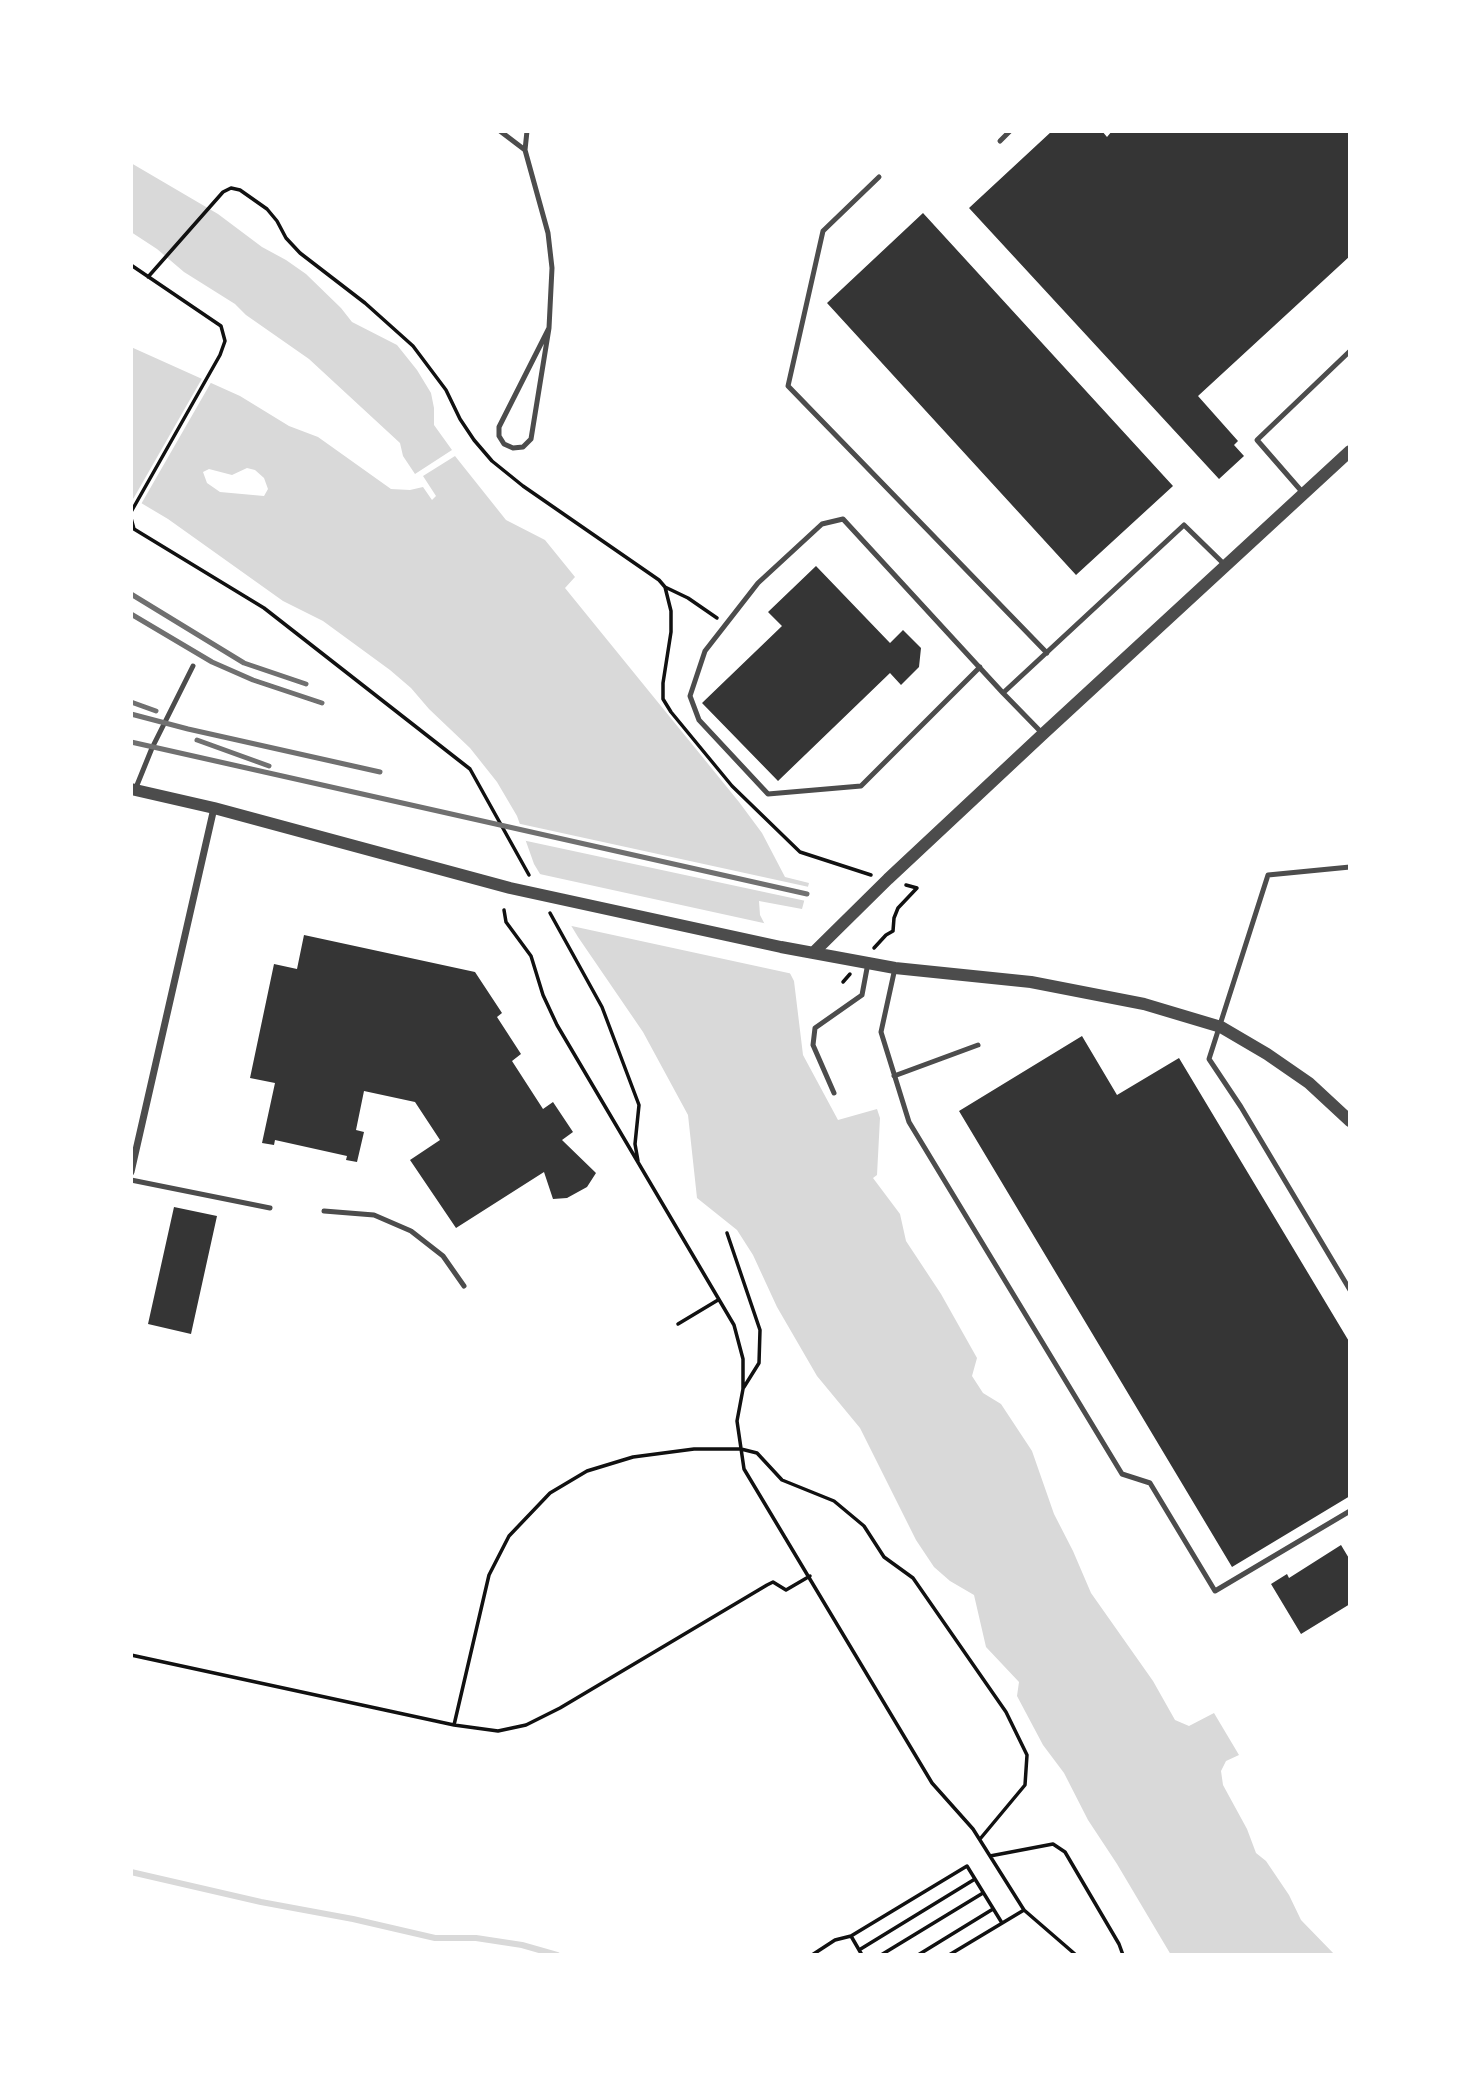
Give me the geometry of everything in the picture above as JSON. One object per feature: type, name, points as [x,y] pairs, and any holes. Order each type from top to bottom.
[{"type":"street","points":[[813,953],[1043,734],[1350,452]]},
{"type":"street","points":[[133,790],[214,808],[510,888],[781,947],[895,968],[1031,982],[1144,1004],[1221,1027],[1310,1083],[1349,1120]]},
{"type":"street","points":[[131,1172],[214,808]]},
{"type":"lane","points":[[500,131],[525,150]]},
{"type":"lane","points":[[527,131],[525,150],[548,233],[552,268],[549,328],[531,439],[523,447],[513,448],[505,444],[499,436],[499,427],[549,328]]},
{"type":"lane","points":[[1000,141],[1010,131]]},
{"type":"lane","points":[[879,177],[823,231],[788,386],[1047,653]]},
{"type":"lane","points":[[1304,494],[1257,440],[1350,351]]},
{"type":"lane","points":[[979,667],[861,786],[768,794],[699,720],[690,696],[705,651],[758,583],[822,524],[843,519],[1043,734]]},
{"type":"lane","points":[[1003,693],[1184,525],[1226,566]]},
{"type":"lane","points":[[133,790],[194,666]]},
{"type":"lane","points":[[1350,867],[1268,874],[1209,1059],[1241,1107],[1350,1290]]},
{"type":"lane","points":[[834,1093],[813,1045],[815,1028],[862,995],[868,963]]},
{"type":"lane","points":[[895,968],[881,1032],[908,1122],[1122,1474],[1150,1483],[1215,1591],[1350,1511]]},
{"type":"lane","points":[[894,1076],[978,1045]]},
{"type":"lane","points":[[131,1180],[270,1208]]},
{"type":"lane","points":[[324,1211],[361,1213],[400,1224],[432,1245],[452,1266],[464,1286]]},
{"type":"path","points":[[148,277],[223,192],[232,188],[240,190],[267,209],[286,238],[300,253],[365,303],[413,346],[446,390],[474,440],[492,461],[523,486],[659,580],[665,587],[688,598],[726,624]]},
{"type":"path","points":[[131,265],[221,326],[225,341],[220,355],[131,512]]},
{"type":"path","points":[[131,519],[134,529],[264,608],[470,769],[529,876]]},
{"type":"path","points":[[665,587],[671,611],[671,632],[663,699],[671,712],[732,786],[791,846],[858,871]]},
{"type":"path","points":[[886,935],[893,931],[898,908],[917,888],[908,885]]},
{"type":"path","points":[[504,910],[506,922],[531,956],[543,995],[557,1025],[734,1325],[743,1359],[743,1389],[737,1421],[744,1469],[932,1783],[980,1839],[1024,1910],[1076,1955]]},
{"type":"path","points":[[549,912],[602,1007],[639,1105],[635,1144],[638,1163]]},
{"type":"path","points":[[843,982],[847,976]]},
{"type":"path","points":[[727,1233],[760,1330],[759,1363],[743,1389]]},
{"type":"path","points":[[678,1324],[718,1300]]},
{"type":"path","points":[[454,1725],[489,1575],[509,1536],[550,1493],[587,1471],[633,1457],[694,1450],[741,1449],[757,1453],[782,1480],[834,1500],[864,1526],[884,1557],[913,1578],[1006,1712],[1027,1755],[1025,1785],[980,1839]]},
{"type":"path","points":[[131,1655],[454,1725],[498,1731],[526,1726],[560,1708],[773,1582],[786,1590],[810,1576]]},
{"type":"path","points":[[990,1856],[1053,1844],[1065,1852],[1123,1955]]},
{"type":"path","points":[[812,1955],[835,1940],[851,1936],[967,1866],[1002,1923]]},
{"type":"path","points":[[851,1936],[860,1952],[975,1879]]},
{"type":"path","points":[[881,1955],[983,1893]]},
{"type":"path","points":[[918,1955],[993,1909]]},
{"type":"path","points":[[949,1955],[1024,1910]]},
{"type":"shaded area","points":[[131,163],[218,214],[262,247],[286,260],[306,274],[352,322],[397,345],[431,393],[434,425],[452,450],[415,474],[403,456],[400,443],[309,359],[131,232]]},
{"type":"shaded area","points":[[131,347],[240,396],[289,426],[318,437],[391,489],[410,490],[423,487],[432,500],[436,496],[423,476],[455,456],[506,520],[545,540],[575,577],[565,588],[739,802],[762,833],[785,877],[809,883],[802,909],[759,901],[760,915],[794,981],[803,1055],[838,1120],[877,1109],[880,1118],[877,1175],[873,1178],[900,1214],[906,1241],[941,1294],[977,1358],[972,1376],[983,1393],[1001,1404],[1032,1451],[1054,1514],[1091,1593],[1153,1681],[1175,1720],[1189,1726],[1214,1713],[1239,1755],[1226,1761],[1221,1771],[1223,1785],[1247,1829],[1256,1853],[1266,1861],[1289,1895],[1301,1920],[1335,1955],[1171,1955],[1088,1820],[1064,1773],[1043,1745],[1017,1696],[1019,1682],[986,1647],[974,1595],[950,1581],[934,1567],[916,1540],[860,1428],[817,1376],[737,1230],[697,1198],[688,1115],[643,1032],[578,937],[534,864],[517,816],[497,782],[470,748],[390,670],[323,621],[283,601],[168,519],[131,497]],"holes":[[[247,468],[255,470],[264,478],[268,489],[264,496],[220,492],[207,483],[203,472],[209,469],[232,475]]]},
{"type":"pier","points":[[204,375],[213,379],[140,506],[132,501]]},
{"type":"pier","points":[[516,823],[809,887],[806,901],[522,840]]},
{"type":"pier","points":[[535,873],[768,924],[793,974],[567,925]]},
{"type":"building","points":[[1052,131],[1102,131],[1107,137],[1112,131],[1350,131],[1350,256],[1198,396],[1238,441],[1234,445],[1244,456],[1219,479],[969,208]]},
{"type":"building","points":[[923,213],[1173,486],[1076,575],[827,303]]},
{"type":"building","points":[[816,566],[890,643],[903,630],[921,648],[919,667],[901,685],[890,673],[778,781],[702,703],[782,626],[768,612]]},
{"type":"building","points":[[304,935],[475,972],[502,1013],[497,1017],[521,1054],[512,1061],[543,1109],[553,1102],[573,1132],[562,1140],[596,1173],[587,1187],[567,1198],[553,1199],[544,1172],[456,1228],[410,1160],[440,1140],[415,1102],[364,1091],[356,1130],[364,1132],[357,1162],[346,1160],[347,1156],[275,1140],[274,1145],[262,1143],[275,1083],[250,1078],[274,964],[297,969]]},
{"type":"building","points":[[1082,1036],[1117,1095],[1179,1058],[1350,1343],[1350,1496],[1232,1567],[959,1111]]},
{"type":"building","points":[[174,1207],[217,1216],[191,1334],[148,1324]]},
{"type":"building","points":[[1341,1545],[1350,1560],[1350,1604],[1301,1634],[1271,1584],[1287,1574],[1289,1578]]},
{"type":"waterway","points":[[131,1872],[435,1938],[476,1938],[522,1945],[557,1955]]},
{"type":"railway","points":[[131,594],[244,663],[306,684]]},
{"type":"railway","points":[[131,614],[212,662],[253,680],[322,703]]},
{"type":"railway","points":[[131,702],[156,711]]},
{"type":"railway","points":[[131,714],[380,772]]},
{"type":"railway","points":[[197,740],[269,766]]},
{"type":"railway","points":[[131,742],[807,894]]}]
